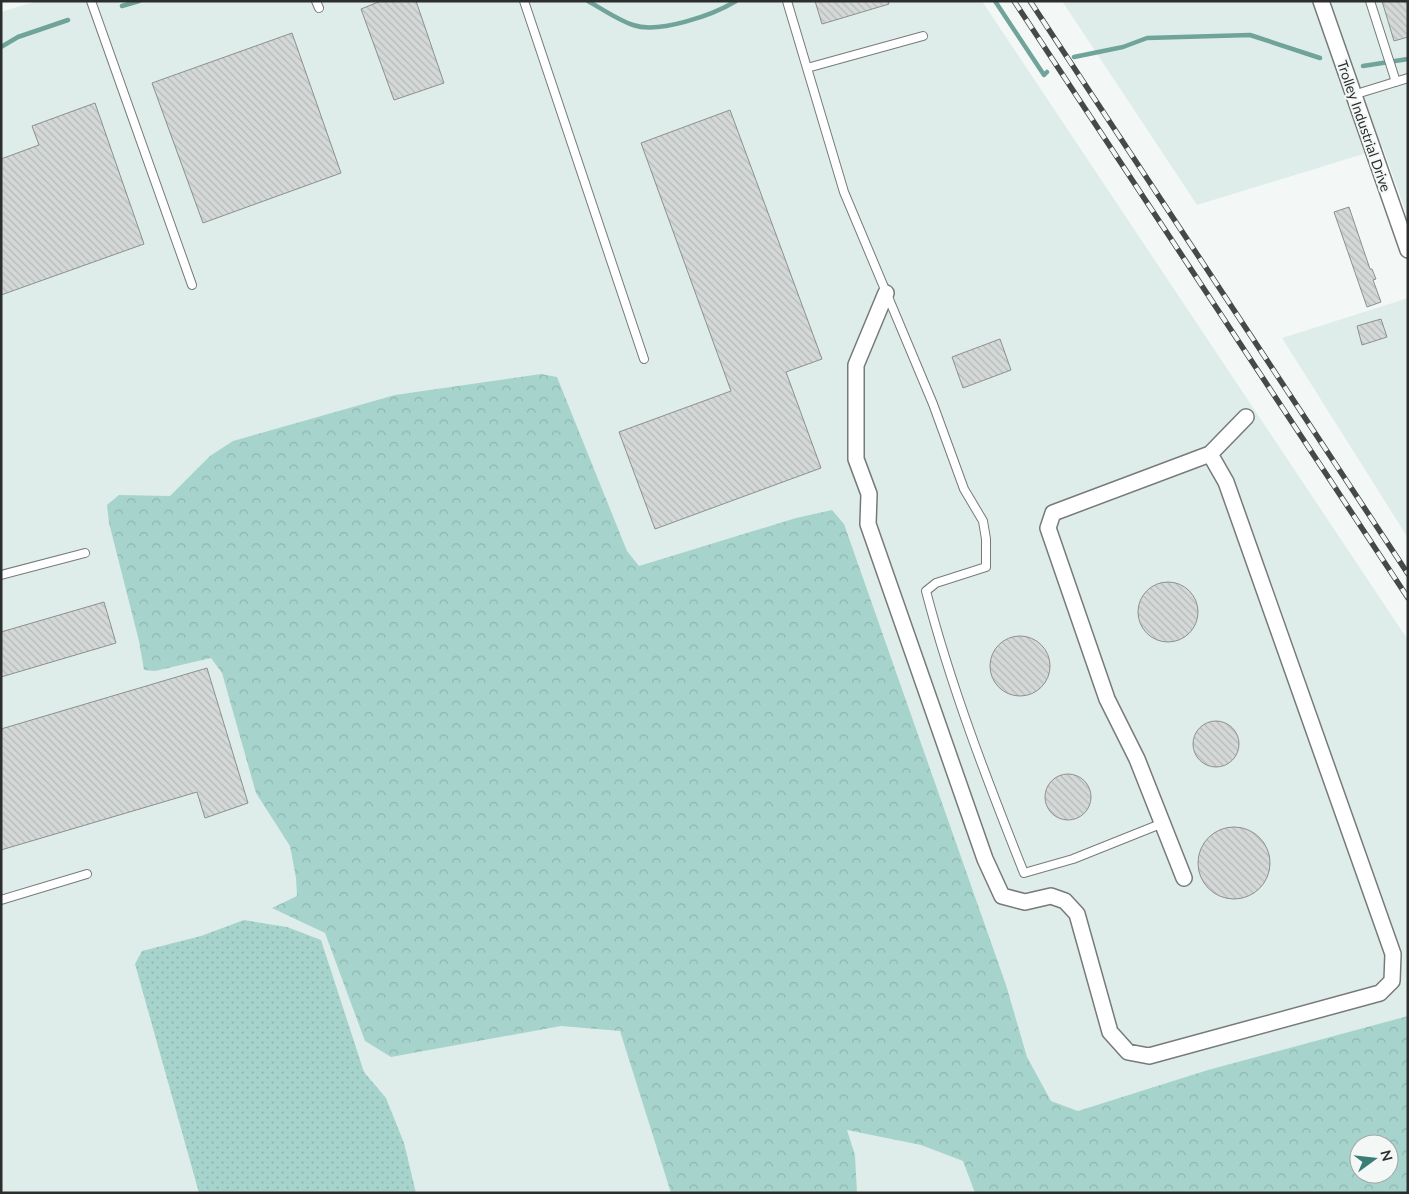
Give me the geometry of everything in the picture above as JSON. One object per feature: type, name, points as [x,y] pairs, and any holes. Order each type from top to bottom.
[{"type":"street","name":"Trolley Industrial Drive","points":[[1321,1],[1408,250]]},
{"type":"street","points":[[886,293],[856,365],[856,459],[869,494],[868,524],[984,859],[1002,896],[1025,902],[1051,896],[1065,901],[1077,914],[1110,1032],[1128,1052],[1149,1056],[1380,992],[1392,981],[1393,954],[1226,482],[1210,454]]},
{"type":"street","points":[[1184,878],[1137,759],[1107,699],[1048,528],[1053,512],[1210,454],[1246,417]]},
{"type":"lane","points":[[91,1],[192,285]]},
{"type":"lane","points":[[524,1],[644,359]]},
{"type":"lane","points":[[787,1],[844,192],[933,404],[964,489],[983,521],[986,538],[986,567],[936,583],[926,591],[981,764],[1024,873],[1073,859],[1163,823]]},
{"type":"lane","points":[[1370,1],[1396,82]]},
{"type":"lane","points":[[807,68],[923,36]]},
{"type":"lane","points":[[1353,95],[1408,78]]},
{"type":"lane","points":[[1,575],[85,553]]},
{"type":"lane","points":[[1,900],[86,874]]},
{"type":"shaded area","points":[[37,1],[982,1],[1408,640],[1408,1193],[1,1193],[1,12]]},
{"type":"shaded area","points":[[1062,1],[1408,1],[1408,218],[1383,148],[1197,205]]},
{"type":"shaded area","points":[[1408,298],[1408,538],[1282,338]]},
{"type":"green space","points":[[541,374],[557,377],[627,551],[639,566],[796,518],[832,510],[844,524],[1006,985],[1027,1057],[1051,1101],[1078,1111],[1208,1070],[1408,1016],[1408,1193],[975,1193],[963,1161],[921,1145],[847,1130],[855,1155],[857,1193],[671,1193],[620,1031],[561,1026],[391,1057],[365,1041],[325,933],[272,908],[297,896],[296,878],[290,846],[256,793],[222,673],[211,658],[155,671],[144,670],[139,641],[109,523],[107,505],[119,495],[170,496],[210,456],[233,441],[395,395]]},
{"type":"green space","points":[[244,920],[287,927],[321,940],[364,1072],[386,1098],[404,1143],[416,1193],[199,1193],[135,964],[142,951],[201,936]]},
{"type":"building","points":[[381,1],[416,1],[444,83],[394,100],[361,9]]},
{"type":"building","points":[[815,1],[888,1],[889,4],[822,24]]},
{"type":"building","points":[[1382,1],[1408,1],[1408,37],[1394,41]]},
{"type":"building","points":[[292,33],[341,173],[203,223],[152,83]]},
{"type":"building","points":[[95,103],[144,244],[1,295],[1,159],[39,145],[32,126]]},
{"type":"building","points":[[730,110],[822,359],[786,372],[821,468],[655,529],[619,432],[731,391],[641,143]]},
{"type":"building","points":[[1349,207],[1370,269],[1372,269],[1376,279],[1373,280],[1381,302],[1367,307],[1334,212]]},
{"type":"building","points":[[1381,319],[1387,337],[1362,345],[1357,326]]},
{"type":"building","points":[[1000,339],[1011,370],[963,388],[952,357]]},
{"type":"building","points":[[1162,582],[1174,582],[1185,587],[1193,595],[1198,606],[1196,624],[1185,637],[1174,642],[1162,642],[1151,637],[1143,629],[1138,618],[1138,606],[1143,595],[1151,587]]},
{"type":"building","points":[[104,602],[116,643],[1,677],[1,632]]},
{"type":"building","points":[[1014,636],[1026,636],[1037,641],[1045,649],[1050,660],[1048,678],[1037,691],[1026,696],[1014,696],[1003,691],[995,683],[990,672],[990,660],[995,649],[1003,641]]},
{"type":"building","points":[[207,668],[248,803],[205,818],[197,792],[1,850],[1,729]]},
{"type":"building","points":[[1211,721],[1221,721],[1235,731],[1239,744],[1235,757],[1229,763],[1221,767],[1211,767],[1197,757],[1193,749],[1193,739],[1203,725]]},
{"type":"building","points":[[1063,774],[1073,774],[1087,784],[1091,797],[1087,810],[1081,816],[1073,820],[1063,820],[1049,810],[1045,802],[1045,792],[1055,778]]},
{"type":"building","points":[[1234,827],[1254,833],[1264,843],[1270,863],[1264,883],[1254,893],[1234,899],[1214,893],[1204,883],[1198,863],[1204,843],[1214,833]]},
{"type":"waterway","points":[[122,6],[139,1]]},
{"type":"waterway","points":[[588,1],[622,20],[644,27],[657,27],[686,22],[714,12],[736,1]]},
{"type":"waterway","points":[[995,1],[1044,75],[1047,72]]},
{"type":"waterway","points":[[1,47],[18,37],[68,20]]},
{"type":"waterway","points":[[1074,57],[1123,47],[1147,38],[1250,35],[1320,58]]},
{"type":"waterway","points":[[1363,66],[1408,59]]},
{"type":"railway","points":[[1014,1],[1408,598]]},
{"type":"railway","points":[[1030,1],[1408,574]]}]
